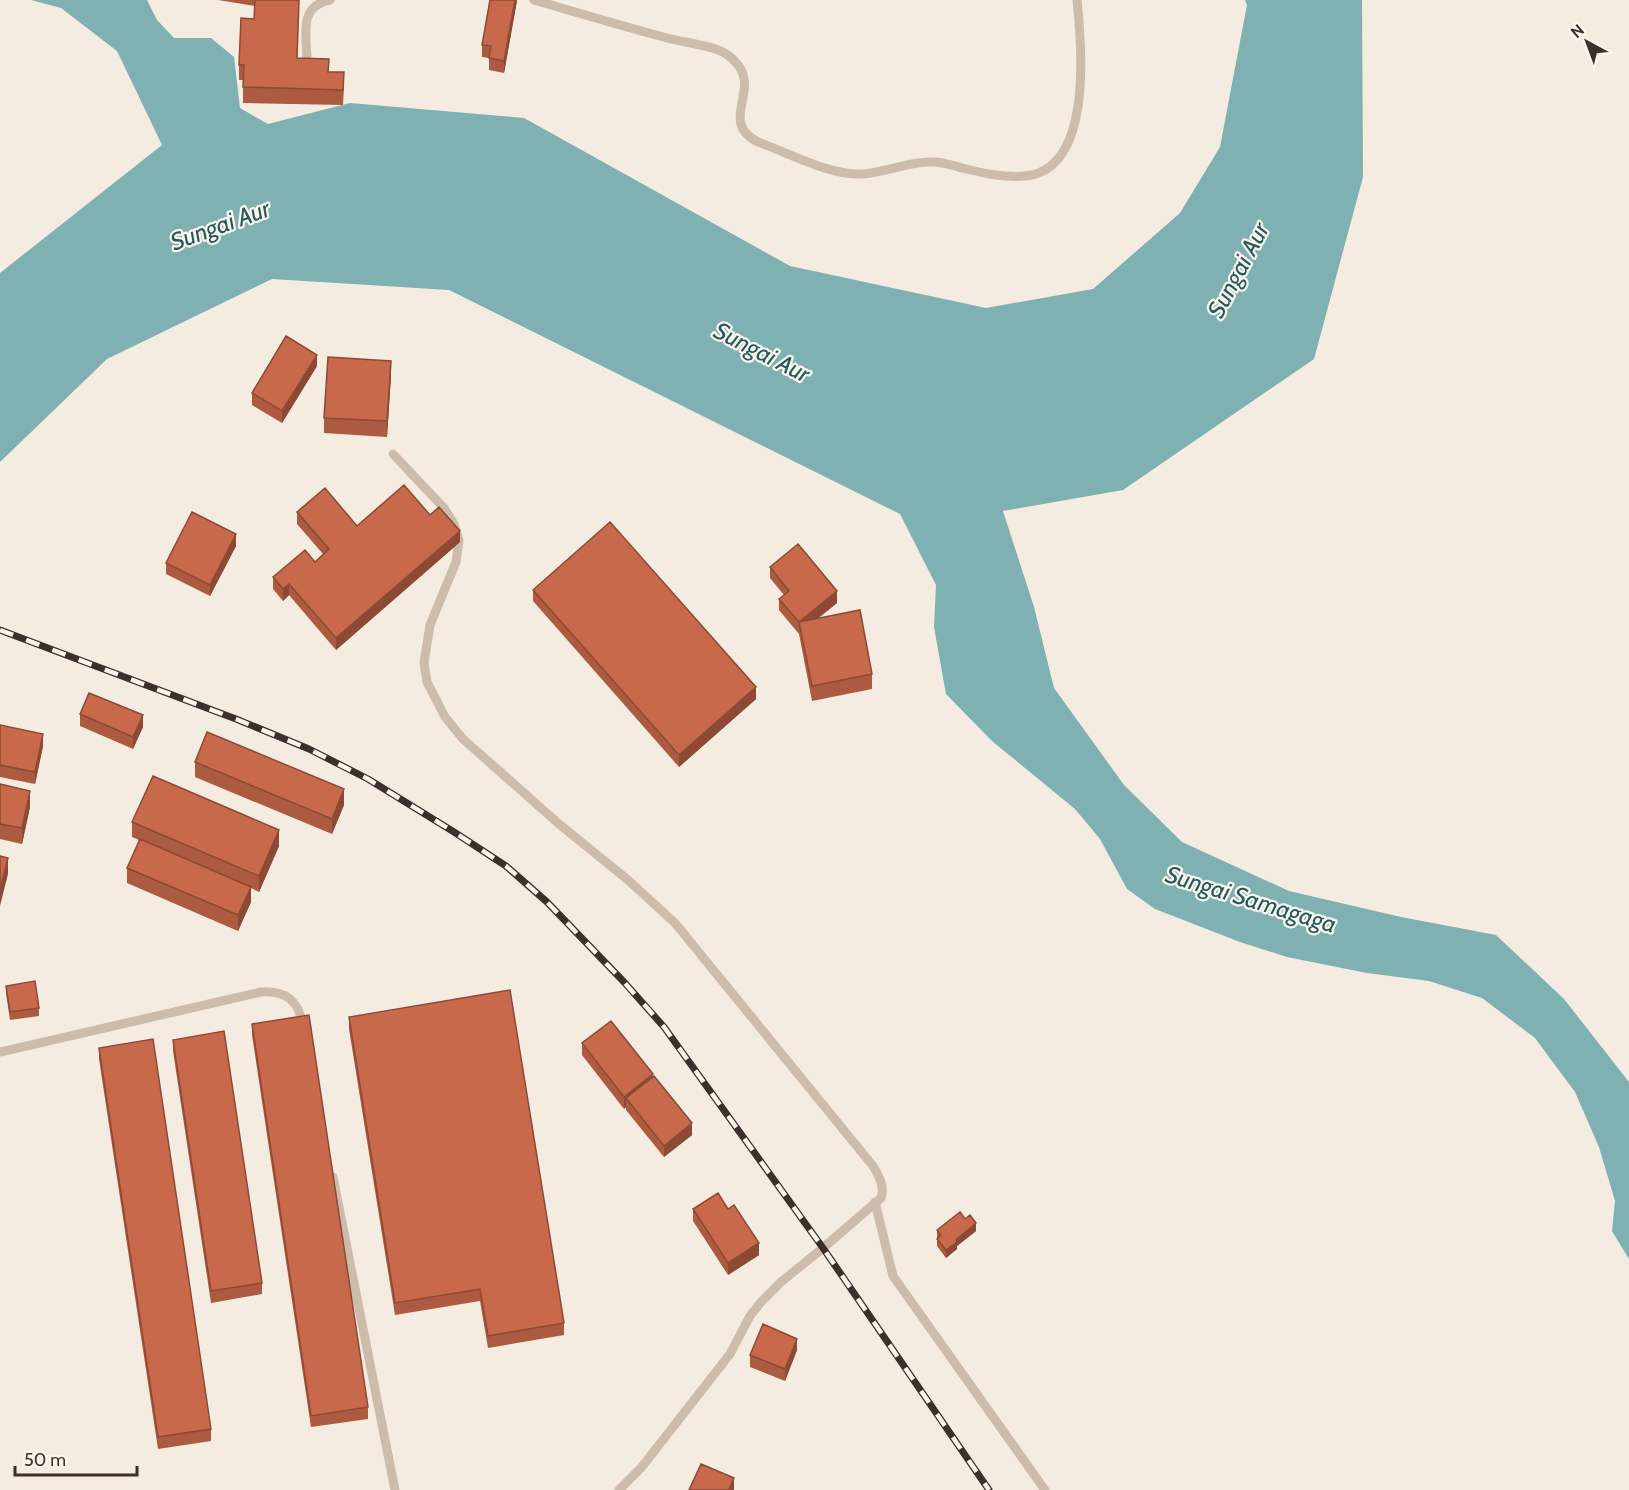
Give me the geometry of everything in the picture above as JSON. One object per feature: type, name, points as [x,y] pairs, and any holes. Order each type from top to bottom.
[{"type":"lane","points":[[307,58],[307,17],[320,2],[330,0]]},
{"type":"lane","points":[[534,0],[666,38],[717,50],[730,57],[739,66],[743,76],[744,88],[739,122],[741,129],[758,142],[829,169],[847,174],[864,174],[932,161],[990,175],[1024,176],[1037,174],[1051,166],[1062,153],[1076,117],[1080,87],[1081,39],[1077,0]]},
{"type":"lane","points":[[393,454],[444,508],[454,524],[459,540],[456,562],[430,626],[424,663],[427,682],[441,712],[463,739],[675,923],[873,1166],[879,1176],[883,1191],[881,1198],[781,1282],[761,1302],[750,1316],[730,1354],[641,1468],[619,1490]]},
{"type":"lane","points":[[0,1052],[250,994],[273,991],[286,995],[294,1003],[302,1016],[306,1039]]},
{"type":"lane","points":[[331,1167],[395,1490]]},
{"type":"lane","points":[[875,1203],[893,1276],[1045,1490]]},
{"type":"water","points":[[31,0],[147,0],[157,20],[174,38],[211,38],[234,57],[240,108],[268,124],[350,103],[524,118],[790,266],[986,308],[1093,289],[1180,213],[1220,147],[1247,5],[1245,0],[1362,0],[1363,177],[1314,359],[1123,490],[1003,511],[1034,607],[1054,688],[1124,785],[1182,842],[1289,891],[1401,917],[1496,935],[1564,999],[1629,1082],[1629,1259],[1612,1231],[1615,1201],[1599,1147],[1575,1092],[1535,1038],[1482,998],[1429,981],[1367,973],[1287,957],[1240,942],[1155,909],[1127,889],[1100,839],[1075,809],[992,741],[946,694],[934,627],[936,585],[900,514],[449,290],[272,279],[107,359],[0,462],[0,273],[162,145],[117,51],[61,8]]},
{"type":"building","points":[[255,0],[299,0],[297,58],[329,59],[328,72],[344,72],[343,90],[243,87],[244,65],[239,65],[241,18],[254,19]]},
{"type":"building","points":[[490,0],[515,0],[504,61],[489,58],[491,46],[482,45]]},
{"type":"building","points":[[286,336],[317,355],[282,411],[252,393]]},
{"type":"building","points":[[328,357],[391,361],[387,421],[324,418]]},
{"type":"building","points":[[404,485],[430,515],[439,507],[460,531],[336,638],[289,584],[283,589],[273,577],[305,550],[315,562],[329,549],[297,512],[325,488],[357,526]]},
{"type":"building","points":[[192,512],[236,534],[210,585],[166,563]]},
{"type":"building","points":[[610,522],[756,687],[679,755],[533,590]]},
{"type":"building","points":[[798,544],[837,591],[799,622],[779,599],[789,591],[770,567]]},
{"type":"building","points":[[860,610],[872,674],[812,686],[799,622]]},
{"type":"building","points":[[89,693],[143,715],[133,737],[80,714]]},
{"type":"building","points":[[0,725],[43,734],[35,772],[0,765]]},
{"type":"building","points":[[207,732],[344,789],[332,819],[195,762]]},
{"type":"building","points":[[153,776],[279,830],[259,876],[132,822]]},
{"type":"building","points":[[0,784],[30,791],[22,828],[0,824]]},
{"type":"building","points":[[140,839],[251,887],[238,915],[127,868]]},
{"type":"building","points":[[0,856],[8,858],[0,890]]},
{"type":"building","points":[[35,981],[39,1008],[10,1012],[6,986]]},
{"type":"building","points":[[510,990],[564,1323],[488,1336],[480,1289],[395,1303],[349,1017]]},
{"type":"building","points":[[309,1015],[368,1407],[311,1416],[252,1024]]},
{"type":"building","points":[[611,1021],[653,1074],[624,1097],[582,1043]]},
{"type":"building","points":[[224,1031],[262,1283],[211,1291],[173,1040]]},
{"type":"building","points":[[153,1039],[211,1429],[158,1437],[99,1048]]},
{"type":"building","points":[[654,1076],[692,1123],[664,1146],[626,1098]]},
{"type":"building","points":[[718,1193],[728,1209],[734,1205],[759,1243],[728,1263],[693,1209]]},
{"type":"building","points":[[960,1212],[965,1219],[970,1215],[976,1223],[946,1250],[937,1239],[941,1235],[937,1230]]},
{"type":"building","points":[[763,1324],[797,1339],[785,1369],[750,1355]]},
{"type":"building","points":[[701,1464],[734,1478],[729,1490],[689,1490]]},
{"type":"railway","points":[[0,630],[309,749],[368,779],[506,866],[547,902],[664,1027],[823,1248],[989,1490]]},
{"type":"water label","name":"Sungai Aur","points":[[220,225]]},
{"type":"water label","name":"Sungai Aur","points":[[1238,270]]},
{"type":"water label","name":"Sungai Aur","points":[[762,352]]},
{"type":"water label","name":"Sungai Samagaga","points":[[1251,899]]}]
